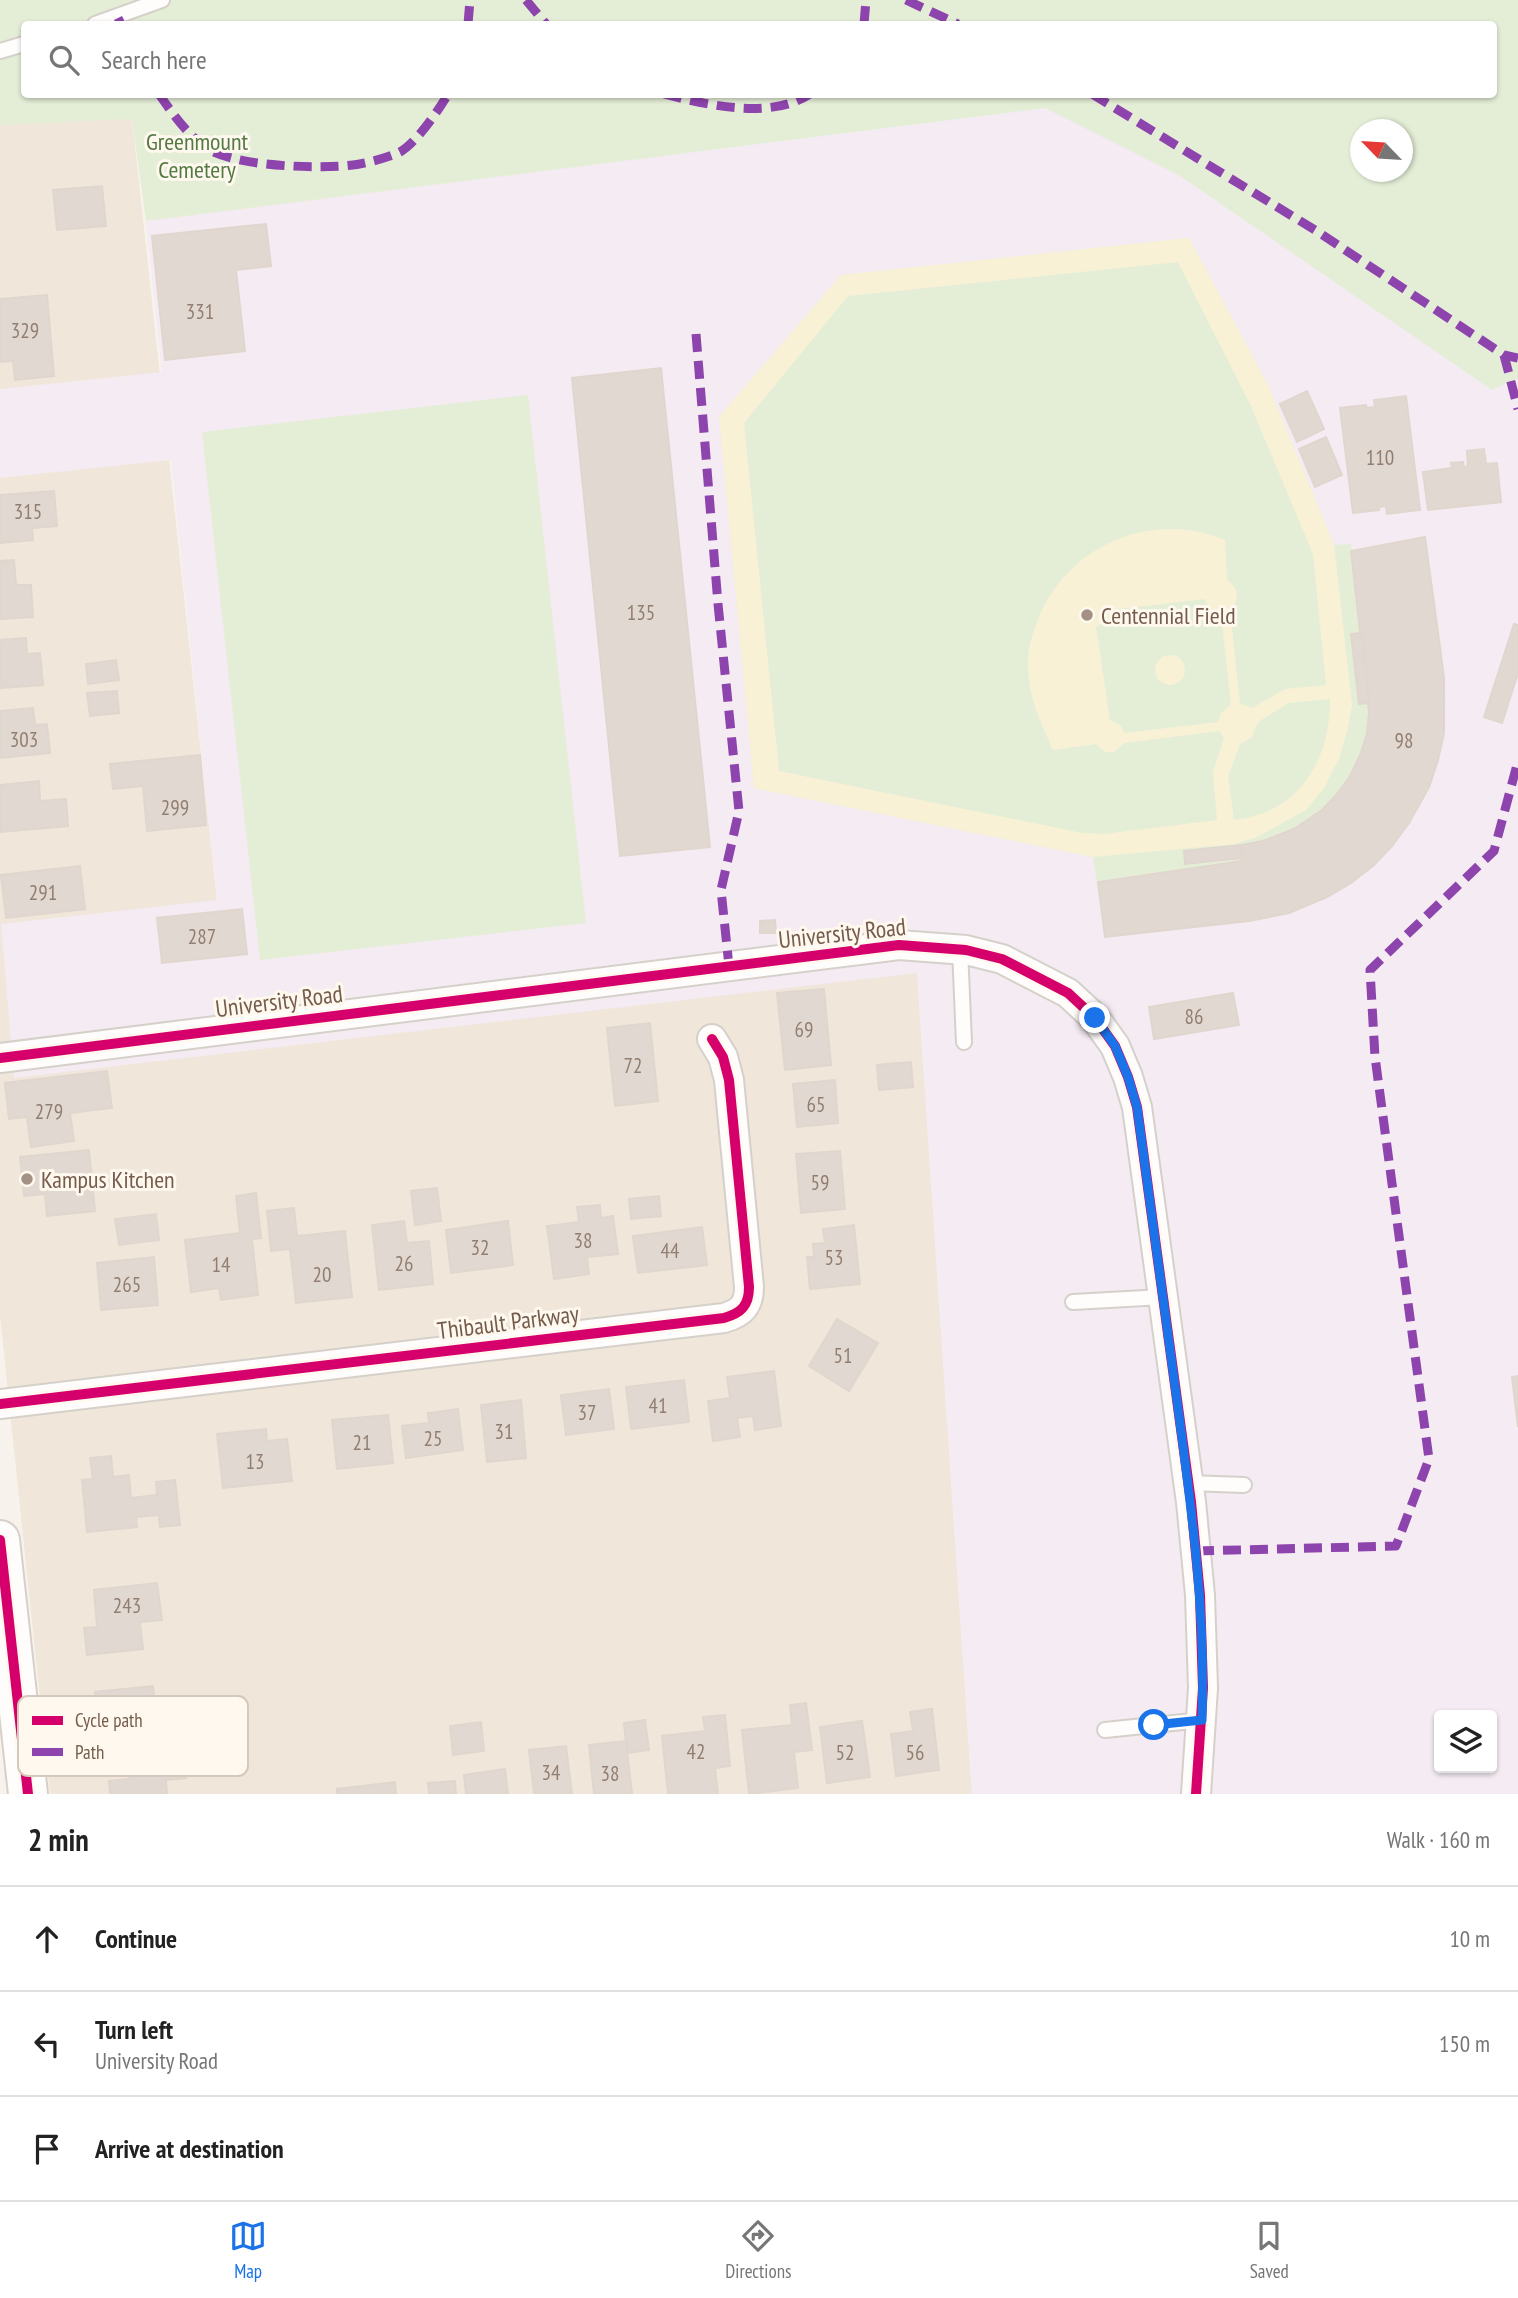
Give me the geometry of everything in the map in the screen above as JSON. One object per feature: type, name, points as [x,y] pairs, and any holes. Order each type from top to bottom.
[{"type":"main road","points":[[0,1541],[18,1704]]},
{"type":"main road","points":[[26,1776],[28,1794]]},
{"type":"street","name":"University Road","points":[[0,1058],[899,945],[960,949],[1002,959],[1068,993],[1095,1018],[1115,1046],[1137,1107],[1188,1483],[1200,1595],[1203,1688],[1196,1794]]},
{"type":"street","name":"Thibault Parkway","points":[[0,1404],[724,1318],[738,1313],[748,1301],[749,1287],[729,1080],[723,1057],[712,1039]]},
{"type":"lane","points":[[106,21],[162,0]]},
{"type":"lane","points":[[0,51],[21,45]]},
{"type":"lane","points":[[960,949],[964,1042]]},
{"type":"lane","points":[[1073,1303],[1163,1297]]},
{"type":"lane","points":[[1188,1483],[1244,1485]]},
{"type":"lane","points":[[1105,1730],[1202,1720]]},
{"type":"shaded area","points":[[1113,98],[1458,98],[1518,150],[1518,1794],[972,1794],[917,973],[14,1078],[1,924],[217,900],[171,460],[0,478],[0,389],[162,372],[146,221]]},
{"type":"shaded area","points":[[132,118],[217,901],[237,1051],[917,972],[972,1794],[50,1794],[48,1776],[248,1776],[248,1696],[40,1696],[0,1315],[0,125]]},
{"type":"green space","name":"Greenmount Cemetery","points":[[0,0],[1518,0],[1518,378],[1492,390],[1180,176],[1045,108],[146,221],[132,119],[0,125]]},
{"type":"green space","name":"Centennial Field","points":[[1189,238],[1268,385],[1334,545],[1351,544],[1352,551],[1425,537],[1444,673],[1443,731],[1435,768],[1420,803],[1400,834],[1375,862],[1345,885],[1312,903],[1275,916],[1105,937],[1093,857],[754,788],[719,417],[841,275]]},
{"type":"green space","points":[[528,395],[586,923],[260,960],[202,432]]},
{"type":"sand","points":[[1189,238],[1268,385],[1334,545],[1352,705],[1339,759],[1324,788],[1306,810],[1257,837],[1234,844],[1093,857],[754,788],[719,417],[841,275]],"holes":[[[1178,262],[1251,406],[1313,554],[1326,685],[1285,689],[1252,708],[1240,704],[1230,610],[1237,594],[1227,580],[1225,540],[1198,532],[1171,529],[1144,531],[1118,539],[1095,551],[1073,567],[1055,588],[1041,612],[1030,646],[1028,672],[1032,695],[1053,750],[1096,744],[1105,752],[1114,752],[1125,743],[1219,731],[1224,738],[1213,772],[1217,820],[1104,834],[1082,833],[779,771],[744,423],[848,296]],[[1204,599],[1209,607],[1221,613],[1231,705],[1221,713],[1218,722],[1125,733],[1120,725],[1110,720],[1096,627],[1108,619],[1111,610]],[[1330,699],[1329,721],[1317,763],[1293,795],[1276,807],[1257,816],[1234,820],[1228,776],[1240,744],[1252,737],[1258,722],[1288,703]]]},
{"type":"sand","points":[[1170,655],[1181,659],[1185,670],[1181,681],[1170,685],[1159,681],[1155,670],[1159,659]]},
{"type":"building","points":[[102,186],[106,226],[57,230],[53,190]]},
{"type":"building","points":[[266,224],[271,266],[236,270],[245,351],[165,360],[152,236]]},
{"type":"building","points":[[47,295],[54,376],[15,380],[13,361],[0,362],[0,299]]},
{"type":"building","points":[[661,368],[710,847],[620,856],[572,378]]},
{"type":"building","points":[[1307,391],[1324,429],[1297,442],[1280,404]]},
{"type":"building","points":[[1406,396],[1420,510],[1387,514],[1386,506],[1379,507],[1379,510],[1353,513],[1340,408],[1366,405],[1367,408],[1375,407],[1374,400]]},
{"type":"building","points":[[1326,437],[1342,475],[1315,487],[1299,449]]},
{"type":"building","points":[[1484,449],[1486,464],[1497,463],[1501,502],[1428,510],[1423,472],[1452,468],[1451,463],[1463,462],[1464,467],[1468,466],[1467,451]]},
{"type":"building","points":[[54,491],[57,526],[32,528],[33,540],[0,543],[0,495]]},
{"type":"building","points":[[1425,537],[1444,678],[1444,733],[1429,787],[1409,823],[1392,846],[1373,866],[1351,883],[1327,897],[1289,913],[1249,921],[1105,937],[1098,882],[1242,861],[1241,845],[1263,841],[1294,829],[1322,810],[1337,794],[1360,755],[1367,734],[1369,712],[1351,551]]},
{"type":"building","points":[[14,560],[16,585],[31,585],[33,617],[1,619],[0,561]]},
{"type":"building","points":[[1514,624],[1518,625],[1518,673],[1502,723],[1484,717]]},
{"type":"building","points":[[1362,633],[1369,703],[1359,704],[1351,634]]},
{"type":"building","points":[[26,638],[27,654],[40,653],[43,685],[0,688],[0,640]]},
{"type":"building","points":[[116,660],[119,680],[88,684],[86,664]]},
{"type":"building","points":[[117,691],[119,713],[90,716],[87,693]]},
{"type":"building","points":[[33,708],[35,725],[47,724],[50,753],[0,758],[0,711]]},
{"type":"building","points":[[200,755],[206,825],[147,831],[143,786],[113,789],[110,764]]},
{"type":"building","points":[[39,781],[40,801],[66,799],[68,826],[1,832],[0,785]]},
{"type":"building","points":[[1241,845],[1242,858],[1185,864],[1184,851]]},
{"type":"building","points":[[80,866],[85,909],[6,918],[1,875]]},
{"type":"building","points":[[242,909],[247,954],[162,963],[157,918]]},
{"type":"building","points":[[775,920],[776,933],[760,933],[760,921]]},
{"type":"building","points":[[824,989],[831,1065],[785,1070],[777,993]]},
{"type":"building","points":[[1233,993],[1239,1025],[1154,1039],[1149,1007]]},
{"type":"building","points":[[650,1023],[658,1101],[615,1106],[607,1028]]},
{"type":"building","points":[[911,1062],[913,1087],[879,1090],[877,1065]]},
{"type":"building","points":[[107,1071],[112,1108],[70,1113],[74,1141],[31,1147],[27,1117],[9,1119],[5,1083]]},
{"type":"building","points":[[835,1080],[838,1123],[797,1127],[793,1084]]},
{"type":"building","points":[[89,1150],[95,1211],[47,1216],[45,1194],[24,1196],[20,1157]]},
{"type":"building","points":[[840,1151],[845,1209],[801,1213],[796,1154]]},
{"type":"building","points":[[437,1188],[441,1221],[415,1225],[411,1191]]},
{"type":"building","points":[[256,1193],[261,1238],[252,1239],[258,1295],[221,1300],[219,1288],[191,1292],[185,1240],[240,1233],[236,1196]]},
{"type":"building","points":[[659,1196],[661,1216],[631,1219],[629,1199]]},
{"type":"building","points":[[600,1205],[601,1218],[613,1216],[618,1254],[587,1257],[589,1274],[554,1279],[547,1226],[579,1222],[577,1207]]},
{"type":"building","points":[[294,1208],[297,1236],[345,1231],[352,1297],[296,1303],[290,1249],[271,1251],[267,1211]]},
{"type":"building","points":[[156,1214],[159,1240],[119,1245],[115,1219]]},
{"type":"building","points":[[404,1221],[407,1243],[429,1241],[433,1284],[379,1290],[372,1225]]},
{"type":"building","points":[[508,1221],[513,1265],[451,1273],[446,1230]]},
{"type":"building","points":[[854,1225],[860,1284],[810,1289],[807,1257],[814,1257],[813,1244],[825,1243],[823,1229]]},
{"type":"building","points":[[702,1227],[707,1265],[638,1273],[633,1236]]},
{"type":"building","points":[[154,1257],[158,1305],[101,1310],[97,1263]]},
{"type":"building","points":[[837,1319],[878,1343],[849,1391],[809,1366]]},
{"type":"building","points":[[774,1371],[781,1426],[755,1430],[753,1416],[737,1418],[740,1437],[713,1441],[708,1401],[730,1398],[727,1377]]},
{"type":"building","points":[[1518,1376],[1518,1427],[1512,1377]]},
{"type":"building","points":[[684,1380],[689,1422],[631,1429],[626,1387]]},
{"type":"building","points":[[609,1389],[614,1429],[566,1435],[561,1395]]},
{"type":"building","points":[[521,1400],[526,1458],[487,1462],[481,1405]]},
{"type":"building","points":[[458,1409],[463,1450],[406,1458],[402,1426],[429,1423],[428,1413]]},
{"type":"building","points":[[388,1415],[393,1463],[337,1469],[332,1420]]},
{"type":"building","points":[[266,1429],[267,1441],[287,1439],[292,1481],[223,1488],[217,1434]]},
{"type":"building","points":[[111,1456],[113,1477],[129,1475],[131,1498],[157,1495],[156,1482],[175,1480],[180,1525],[160,1527],[159,1515],[136,1517],[137,1527],[87,1532],[82,1480],[93,1479],[90,1458]]},
{"type":"building","points":[[157,1583],[162,1620],[140,1622],[143,1649],[87,1655],[84,1628],[97,1627],[94,1590]]},
{"type":"building","points":[[153,1686],[154,1696],[95,1696],[95,1692]]},
{"type":"building","points":[[806,1703],[812,1750],[794,1752],[798,1788],[749,1794],[742,1730],[792,1725],[790,1705]]},
{"type":"building","points":[[932,1709],[939,1770],[896,1776],[891,1734],[913,1731],[910,1712]]},
{"type":"building","points":[[725,1715],[730,1766],[715,1768],[718,1794],[668,1794],[662,1736],[705,1731],[703,1717]]},
{"type":"building","points":[[645,1720],[649,1750],[627,1753],[624,1723]]},
{"type":"building","points":[[862,1721],[870,1777],[827,1783],[820,1727]]},
{"type":"building","points":[[481,1722],[484,1751],[453,1755],[450,1726]]},
{"type":"building","points":[[626,1741],[632,1794],[594,1794],[589,1745]]},
{"type":"building","points":[[566,1746],[572,1794],[534,1794],[529,1750]]},
{"type":"building","points":[[505,1769],[508,1794],[466,1794],[464,1775]]},
{"type":"building","points":[[129,1776],[186,1778],[166,1780],[167,1794],[110,1794],[109,1781],[129,1779]]},
{"type":"building","points":[[455,1781],[456,1794],[429,1794],[428,1783]]},
{"type":"building","points":[[395,1782],[396,1794],[337,1794],[337,1789]]},
{"type":"marked path","points":[[468,21],[470,0]]},
{"type":"marked path","points":[[526,0],[544,21]]},
{"type":"marked path","points":[[864,21],[866,0]]},
{"type":"marked path","points":[[906,0],[952,21]]},
{"type":"marked path","points":[[162,98],[192,136],[217,154],[255,163],[320,167],[358,164],[400,152],[420,134],[445,98]]},
{"type":"marked path","points":[[682,98],[738,108],[776,107],[802,98]]},
{"type":"marked path","points":[[1099,98],[1315,230],[1504,355],[1518,358]]},
{"type":"marked path","points":[[696,334],[718,604],[739,811],[721,890],[729,966]]},
{"type":"marked path","points":[[1504,355],[1518,409]]},
{"type":"marked path","points":[[1196,1551],[1396,1546],[1429,1459],[1375,1057],[1370,970],[1494,851],[1518,761]]},
{"type":"cycle path","points":[[0,1058],[899,945],[966,950],[1002,959],[1068,993],[1095,1018],[1115,1046],[1137,1107],[1191,1502],[1200,1595],[1203,1688],[1196,1794]]},
{"type":"cycle path","points":[[0,1404],[724,1318],[735,1314],[746,1304],[749,1287],[729,1080],[723,1057],[712,1039]]},
{"type":"cycle path","points":[[0,1540],[18,1703]]},
{"type":"cycle path","points":[[26,1776],[28,1794]]},
{"type":"place","name":"Centennial Field","points":[[1087,615]]},
{"type":"place","name":"Kampus Kitchen","points":[[27,1179]]},
{"type":"route","points":[[1095,1018],[1115,1046],[1137,1107],[1191,1502],[1200,1595],[1202,1720],[1154,1725]]}]
